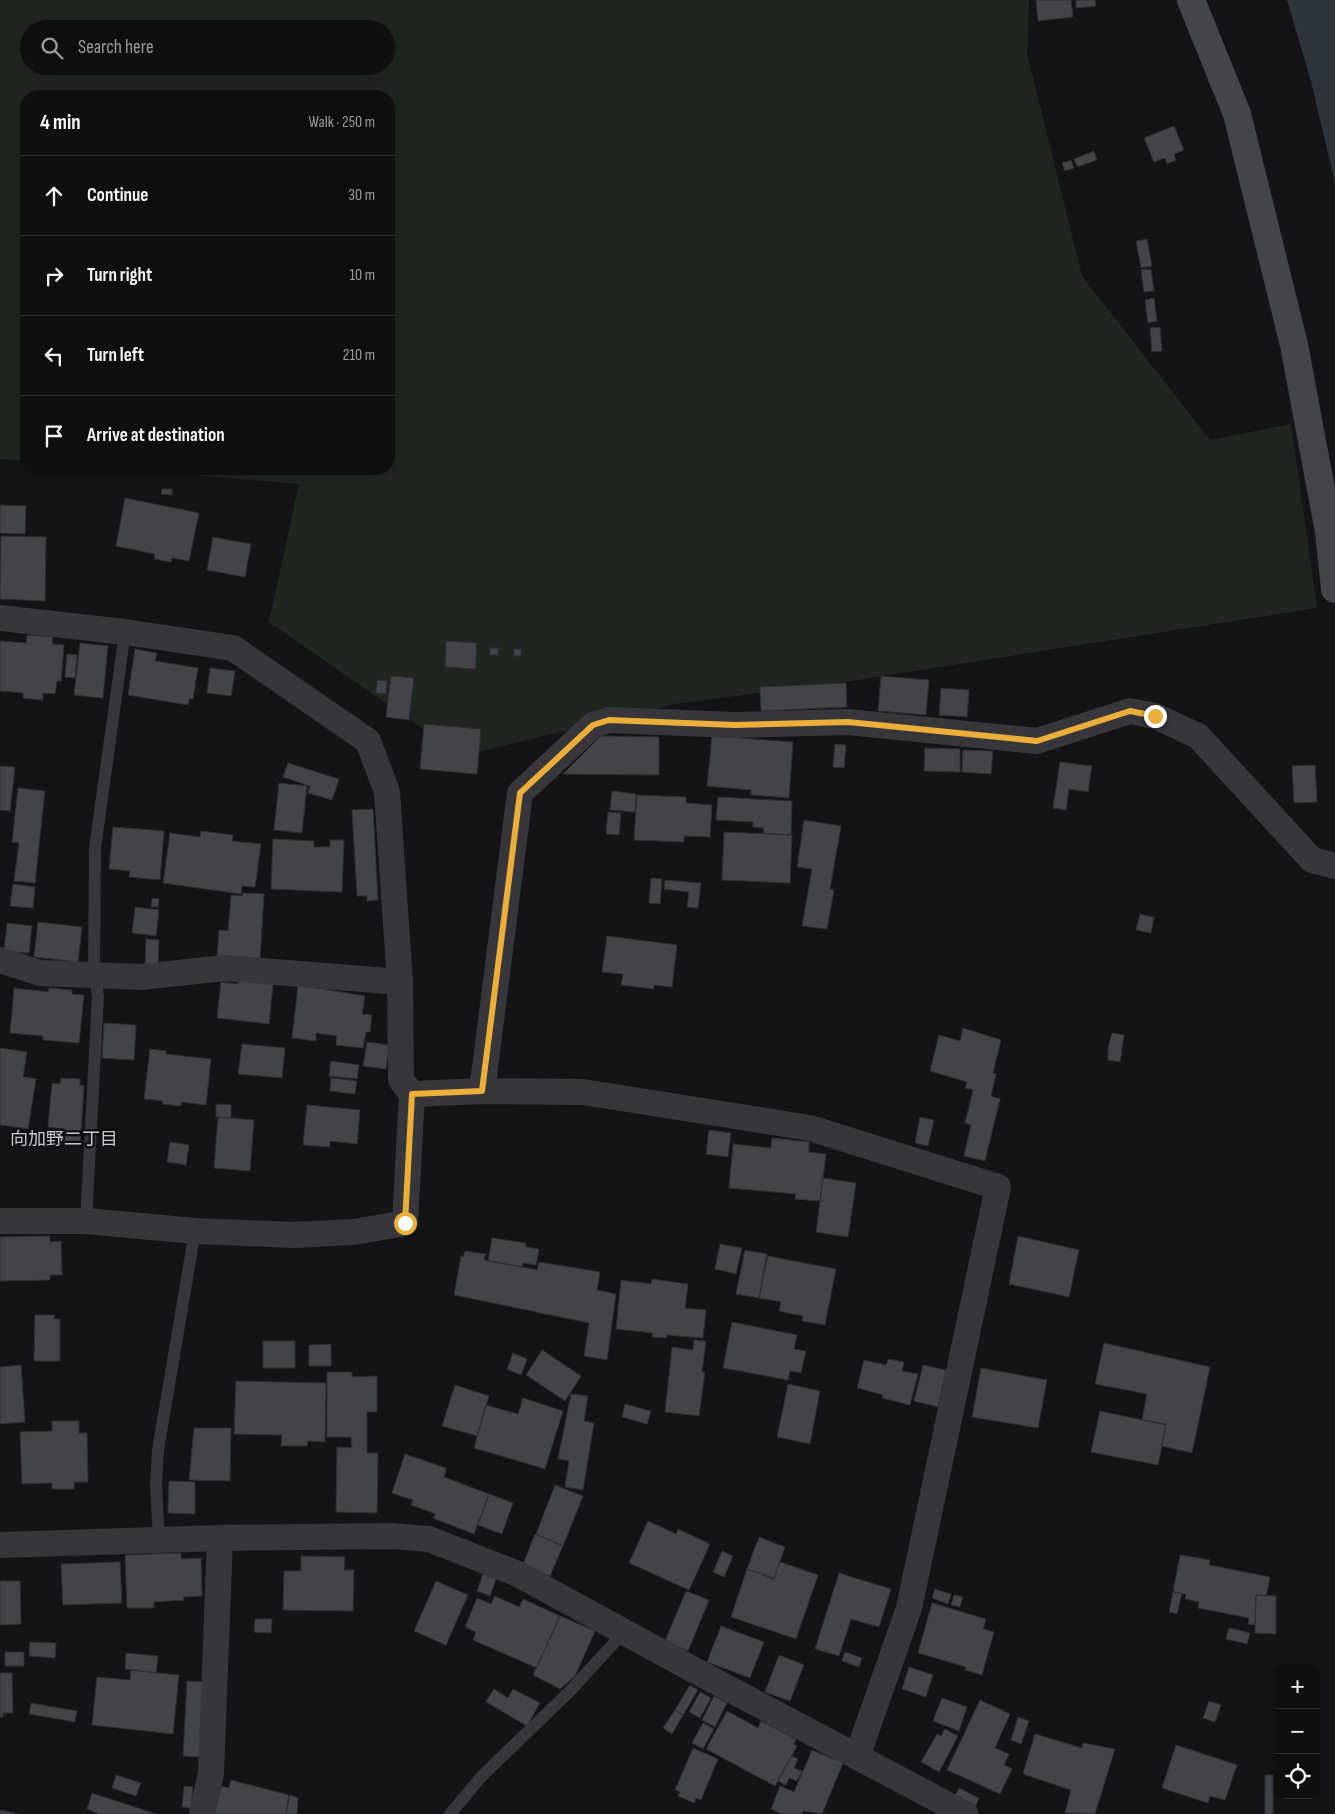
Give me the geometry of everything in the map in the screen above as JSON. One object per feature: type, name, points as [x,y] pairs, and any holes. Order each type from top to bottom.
[{"type":"street","points":[[1191,0],[1237,114],[1294,346],[1329,532],[1335,589]]},
{"type":"street","points":[[0,618],[124,632],[234,648],[368,741],[387,792],[400,982],[400,1080],[412,1094],[405,1223],[354,1232],[295,1235],[196,1231],[86,1221],[0,1221]]},
{"type":"street","points":[[482,1091],[520,793],[593,725],[609,720],[735,725],[848,722],[1037,741],[1130,711],[1155,716],[1198,736],[1312,860],[1335,866]]},
{"type":"street","points":[[0,960],[40,973],[140,977],[224,968],[400,982]]},
{"type":"street","points":[[412,1094],[482,1091],[583,1092],[810,1128],[998,1187],[909,1608],[857,1757]]},
{"type":"street","points":[[0,1545],[220,1538],[392,1536],[429,1539],[518,1574],[965,1814]]},
{"type":"street","points":[[202,1814],[211,1773],[220,1538]]},
{"type":"lane","points":[[86,1221],[98,996],[94,975],[95,848],[124,632]]},
{"type":"lane","points":[[159,1539],[156,1484],[158,1450],[196,1231]]},
{"type":"lane","points":[[450,1814],[482,1776],[572,1690],[624,1632]]},
{"type":"shaded area","points":[[0,0],[1029,0],[1027,54],[1082,276],[1210,440],[1291,424],[1317,608],[844,682],[674,704],[462,756],[269,622],[299,484],[193,475],[395,475],[395,90],[20,90],[20,461],[0,459]]},
{"type":"shaded area","points":[[1287,0],[1335,0],[1335,183],[1311,81]]},
{"type":"building","points":[[1036,0],[1071,0],[1073,17],[1038,21]]},
{"type":"building","points":[[1076,0],[1095,0],[1096,6],[1076,8]]},
{"type":"building","points":[[1174,126],[1184,150],[1174,154],[1176,160],[1167,164],[1165,158],[1154,162],[1144,138]]},
{"type":"building","points":[[1094,151],[1097,160],[1077,167],[1074,159]]},
{"type":"building","points":[[1071,160],[1074,168],[1065,171],[1062,163]]},
{"type":"building","points":[[1147,239],[1152,266],[1141,268],[1136,241]]},
{"type":"building","points":[[1151,269],[1154,291],[1144,292],[1141,270]]},
{"type":"building","points":[[1154,298],[1157,321],[1148,323],[1145,300]]},
{"type":"building","points":[[1160,327],[1162,351],[1152,352],[1150,328]]},
{"type":"building","points":[[162,489],[172,489],[172,495],[161,494]]},
{"type":"building","points":[[125,498],[199,513],[189,561],[172,558],[171,562],[154,559],[155,554],[116,546]]},
{"type":"building","points":[[0,505],[26,506],[25,534],[0,533]]},
{"type":"building","points":[[1,536],[46,537],[45,601],[0,599]]},
{"type":"building","points":[[213,537],[251,544],[245,577],[207,570]]},
{"type":"building","points":[[27,635],[53,637],[52,644],[64,645],[61,681],[57,681],[55,694],[43,693],[43,700],[23,698],[23,693],[0,691],[0,641],[26,643]]},
{"type":"building","points":[[446,641],[477,643],[475,669],[445,667]]},
{"type":"building","points":[[80,643],[108,646],[103,698],[74,695]]},
{"type":"building","points":[[490,648],[498,648],[498,655],[490,655]]},
{"type":"building","points":[[135,649],[157,653],[155,661],[198,668],[193,699],[189,699],[188,705],[128,695]]},
{"type":"building","points":[[514,649],[521,649],[521,656],[514,656]]},
{"type":"building","points":[[67,654],[77,655],[75,678],[65,677]]},
{"type":"building","points":[[210,668],[235,671],[231,696],[207,693]]},
{"type":"building","points":[[391,676],[414,678],[409,720],[386,717]]},
{"type":"building","points":[[881,676],[929,680],[926,715],[878,711]]},
{"type":"building","points":[[377,680],[387,681],[386,694],[376,693]]},
{"type":"building","points":[[846,683],[847,707],[761,711],[760,687]]},
{"type":"building","points":[[941,688],[969,690],[967,717],[939,715]]},
{"type":"building","points":[[424,724],[481,729],[477,774],[420,769]]},
{"type":"building","points":[[601,736],[659,737],[659,775],[563,774]]},
{"type":"building","points":[[712,736],[793,742],[789,798],[751,795],[751,790],[707,786]]},
{"type":"building","points":[[835,744],[846,745],[844,768],[833,767]]},
{"type":"building","points":[[925,748],[960,749],[960,772],[924,771]]},
{"type":"building","points":[[963,750],[993,751],[991,774],[962,772]]},
{"type":"building","points":[[1060,762],[1092,766],[1088,792],[1069,789],[1066,810],[1053,808]]},
{"type":"building","points":[[288,763],[339,779],[332,800],[308,793],[310,786],[283,777]]},
{"type":"building","points":[[1315,765],[1317,802],[1294,803],[1292,766]]},
{"type":"building","points":[[0,766],[15,767],[10,811],[0,810]]},
{"type":"building","points":[[279,783],[307,786],[302,833],[274,830]]},
{"type":"building","points":[[18,788],[45,791],[35,883],[14,881],[19,843],[12,842]]},
{"type":"building","points":[[612,791],[636,794],[635,812],[610,810]]},
{"type":"building","points":[[637,795],[686,797],[686,803],[712,805],[710,837],[684,836],[684,842],[634,840]]},
{"type":"building","points":[[718,797],[792,801],[791,835],[763,833],[764,828],[753,827],[753,822],[716,820]]},
{"type":"building","points":[[373,809],[378,900],[367,901],[367,896],[357,896],[352,810]]},
{"type":"building","points":[[608,812],[621,813],[619,835],[606,834]]},
{"type":"building","points":[[804,820],[841,826],[830,889],[834,890],[827,929],[802,926],[812,869],[797,867]]},
{"type":"building","points":[[113,827],[164,831],[160,880],[129,877],[130,871],[109,869]]},
{"type":"building","points":[[201,831],[233,835],[232,841],[261,844],[255,887],[242,886],[241,894],[163,883],[170,833],[200,837]]},
{"type":"building","points":[[724,832],[792,835],[790,883],[722,880]]},
{"type":"building","points":[[273,839],[314,841],[314,847],[330,847],[330,840],[344,840],[342,892],[271,889]]},
{"type":"building","points":[[651,878],[662,879],[660,904],[649,903]]},
{"type":"building","points":[[665,880],[701,883],[698,908],[687,907],[689,892],[664,889]]},
{"type":"building","points":[[13,884],[35,887],[33,908],[10,906]]},
{"type":"building","points":[[242,893],[264,894],[260,960],[217,957],[219,930],[228,931],[231,895],[242,896]]},
{"type":"building","points":[[152,898],[159,899],[158,907],[151,907]]},
{"type":"building","points":[[135,907],[159,910],[156,936],[132,933]]},
{"type":"building","points":[[1140,914],[1154,917],[1151,933],[1136,930]]},
{"type":"building","points":[[38,922],[82,927],[78,962],[34,957]]},
{"type":"building","points":[[7,923],[32,926],[29,953],[4,951]]},
{"type":"building","points":[[607,936],[677,945],[672,987],[654,985],[654,989],[621,985],[623,974],[602,972]]},
{"type":"building","points":[[146,939],[159,940],[158,965],[145,964]]},
{"type":"building","points":[[238,980],[273,984],[269,1024],[217,1018],[221,982],[238,984]]},
{"type":"building","points":[[298,985],[365,996],[362,1014],[372,1015],[370,1032],[366,1032],[363,1048],[336,1045],[337,1036],[316,1033],[316,1041],[292,1038]]},
{"type":"building","points":[[14,988],[48,992],[49,988],[72,990],[72,994],[84,995],[79,1043],[43,1040],[43,1036],[10,1033]]},
{"type":"building","points":[[104,1023],[136,1025],[134,1060],[102,1058]]},
{"type":"building","points":[[963,1028],[1001,1040],[993,1073],[996,1074],[991,1096],[1000,1099],[985,1161],[964,1156],[971,1125],[965,1123],[973,1090],[965,1088],[967,1082],[930,1071],[939,1035],[960,1041]]},
{"type":"building","points":[[1112,1033],[1124,1035],[1120,1062],[1108,1060],[1108,1048]]},
{"type":"building","points":[[367,1042],[389,1045],[386,1069],[363,1066]]},
{"type":"building","points":[[242,1044],[285,1048],[282,1078],[238,1074]]},
{"type":"building","points":[[0,1048],[27,1052],[23,1077],[36,1079],[28,1129],[0,1125]]},
{"type":"building","points":[[150,1049],[166,1051],[166,1054],[211,1059],[206,1105],[181,1102],[181,1106],[162,1104],[163,1101],[144,1099]]},
{"type":"building","points":[[331,1061],[359,1065],[357,1079],[329,1076]]},
{"type":"building","points":[[61,1078],[80,1079],[80,1085],[84,1086],[80,1146],[63,1145],[65,1129],[48,1127],[52,1083],[60,1084]]},
{"type":"building","points":[[331,1078],[357,1081],[355,1094],[330,1091]]},
{"type":"building","points":[[216,1104],[231,1105],[231,1118],[216,1117]]},
{"type":"building","points":[[307,1105],[360,1110],[357,1144],[330,1141],[330,1147],[303,1145]]},
{"type":"building","points":[[218,1117],[254,1120],[250,1171],[214,1168]]},
{"type":"building","points":[[920,1117],[934,1120],[928,1146],[915,1143]]},
{"type":"building","points":[[709,1130],[731,1133],[728,1157],[706,1154]]},
{"type":"building","points":[[772,1138],[809,1142],[809,1152],[826,1154],[820,1201],[795,1199],[796,1194],[729,1188],[733,1144],[771,1148]]},
{"type":"building","points":[[170,1142],[189,1145],[186,1165],[167,1162]]},
{"type":"building","points":[[823,1178],[856,1183],[848,1237],[816,1232]]},
{"type":"building","points":[[50,1236],[50,1242],[61,1241],[62,1275],[50,1275],[50,1280],[0,1281],[0,1237]]},
{"type":"building","points":[[1018,1236],[1079,1250],[1069,1297],[1009,1284]]},
{"type":"building","points":[[492,1238],[526,1243],[526,1247],[539,1249],[536,1265],[523,1263],[522,1267],[488,1261]]},
{"type":"building","points":[[720,1244],[742,1248],[736,1274],[715,1269]]},
{"type":"building","points":[[745,1250],[767,1254],[759,1298],[736,1294]]},
{"type":"building","points":[[465,1251],[486,1254],[484,1260],[537,1270],[539,1262],[600,1272],[597,1290],[616,1294],[607,1360],[584,1356],[589,1323],[454,1295],[461,1256],[463,1257]]},
{"type":"building","points":[[768,1256],[836,1269],[825,1325],[802,1321],[803,1316],[779,1311],[781,1302],[759,1298]]},
{"type":"building","points":[[652,1279],[688,1284],[685,1308],[706,1310],[703,1338],[667,1335],[666,1338],[652,1337],[653,1333],[616,1329],[621,1280],[651,1284]]},
{"type":"building","points":[[35,1315],[55,1315],[54,1319],[60,1319],[60,1361],[34,1361]]},
{"type":"building","points":[[732,1322],[797,1335],[794,1349],[806,1351],[801,1373],[790,1371],[788,1380],[723,1368]]},
{"type":"building","points":[[694,1340],[706,1341],[702,1372],[705,1372],[699,1416],[665,1412],[672,1347],[693,1350]]},
{"type":"building","points":[[263,1341],[295,1341],[295,1368],[263,1368]]},
{"type":"building","points":[[1104,1343],[1210,1367],[1192,1453],[1162,1446],[1166,1424],[1142,1420],[1147,1394],[1095,1384]]},
{"type":"building","points":[[331,1344],[331,1366],[309,1366],[309,1345]]},
{"type":"building","points":[[542,1350],[581,1376],[565,1401],[526,1375]]},
{"type":"building","points":[[513,1353],[527,1359],[521,1375],[507,1369]]},
{"type":"building","points":[[888,1359],[904,1362],[902,1371],[918,1374],[910,1405],[882,1398],[883,1395],[857,1388],[864,1360],[886,1365]]},
{"type":"building","points":[[21,1365],[25,1422],[0,1424],[0,1367]]},
{"type":"building","points":[[923,1365],[946,1370],[938,1407],[914,1401]]},
{"type":"building","points":[[981,1368],[1047,1380],[1038,1428],[972,1417]]},
{"type":"building","points":[[327,1372],[352,1372],[352,1377],[377,1376],[377,1412],[367,1412],[367,1453],[378,1453],[377,1513],[336,1512],[337,1447],[352,1448],[351,1437],[327,1437]]},
{"type":"building","points":[[236,1381],[326,1383],[325,1442],[308,1441],[307,1446],[281,1446],[282,1435],[234,1434]]},
{"type":"building","points":[[788,1384],[820,1391],[810,1444],[777,1437]]},
{"type":"building","points":[[455,1385],[489,1396],[477,1436],[442,1426]]},
{"type":"building","points":[[571,1394],[588,1396],[584,1421],[594,1423],[583,1490],[565,1487],[569,1461],[558,1459]]},
{"type":"building","points":[[523,1398],[563,1411],[545,1469],[474,1448],[486,1405],[518,1414]]},
{"type":"building","points":[[625,1404],[651,1411],[647,1424],[622,1417]]},
{"type":"building","points":[[1100,1411],[1166,1425],[1158,1465],[1091,1452]]},
{"type":"building","points":[[52,1421],[79,1421],[79,1433],[87,1433],[88,1482],[74,1482],[74,1489],[52,1489],[52,1483],[22,1484],[20,1432],[52,1431]]},
{"type":"building","points":[[194,1428],[231,1428],[230,1481],[189,1480]]},
{"type":"building","points":[[405,1454],[446,1468],[444,1477],[489,1494],[474,1534],[433,1518],[436,1514],[411,1505],[413,1500],[392,1493]]},
{"type":"building","points":[[169,1481],[195,1482],[195,1514],[168,1513]]},
{"type":"building","points":[[555,1485],[583,1496],[563,1546],[536,1534]]},
{"type":"building","points":[[489,1494],[513,1503],[502,1534],[478,1525]]},
{"type":"building","points":[[648,1521],[676,1534],[678,1529],[710,1544],[689,1590],[629,1563]]},
{"type":"building","points":[[535,1534],[563,1546],[550,1576],[523,1564]]},
{"type":"building","points":[[759,1537],[785,1547],[774,1578],[747,1569]]},
{"type":"building","points":[[722,1551],[733,1556],[724,1577],[713,1572]]},
{"type":"building","points":[[181,1553],[181,1559],[201,1558],[202,1596],[183,1597],[184,1600],[154,1602],[154,1608],[127,1608],[125,1555]]},
{"type":"building","points":[[1180,1555],[1210,1560],[1209,1565],[1270,1577],[1266,1596],[1256,1595],[1255,1625],[1248,1624],[1249,1618],[1198,1608],[1199,1602],[1185,1599],[1186,1594],[1173,1592]]},
{"type":"building","points":[[301,1556],[345,1557],[344,1570],[354,1570],[353,1611],[283,1610],[284,1571],[301,1571]]},
{"type":"building","points":[[120,1562],[122,1603],[63,1605],[61,1564]]},
{"type":"building","points":[[780,1562],[818,1575],[796,1639],[731,1617],[747,1569],[774,1579]]},
{"type":"building","points":[[839,1573],[891,1589],[879,1627],[851,1619],[839,1656],[815,1649]]},
{"type":"building","points":[[483,1574],[496,1579],[490,1596],[477,1591]]},
{"type":"building","points":[[0,1581],[20,1581],[21,1624],[0,1625]]},
{"type":"building","points":[[436,1581],[468,1595],[446,1645],[414,1631]]},
{"type":"building","points":[[935,1589],[951,1594],[948,1604],[932,1598]]},
{"type":"building","points":[[686,1591],[709,1600],[688,1651],[665,1641]]},
{"type":"building","points":[[1173,1592],[1182,1593],[1177,1614],[1169,1612]]},
{"type":"building","points":[[954,1595],[963,1597],[960,1607],[951,1605]]},
{"type":"building","points":[[1256,1595],[1276,1596],[1276,1634],[1255,1633]]},
{"type":"building","points":[[495,1596],[519,1607],[523,1599],[560,1616],[537,1668],[473,1640],[476,1632],[465,1627],[477,1598],[491,1604]]},
{"type":"building","points":[[932,1603],[986,1619],[983,1629],[994,1632],[982,1675],[965,1670],[966,1667],[918,1653]]},
{"type":"building","points":[[560,1616],[595,1631],[575,1676],[560,1689],[533,1675]]},
{"type":"building","points":[[255,1619],[272,1619],[271,1633],[254,1632]]},
{"type":"building","points":[[721,1626],[764,1642],[750,1678],[707,1662]]},
{"type":"building","points":[[1229,1628],[1250,1633],[1247,1644],[1226,1639]]},
{"type":"building","points":[[30,1642],[56,1643],[55,1658],[29,1656]]},
{"type":"building","points":[[5,1652],[24,1652],[24,1666],[5,1666]]},
{"type":"building","points":[[845,1652],[862,1658],[859,1667],[842,1661]]},
{"type":"building","points":[[126,1653],[158,1656],[156,1673],[125,1669]]},
{"type":"building","points":[[779,1655],[804,1665],[790,1701],[765,1692]]},
{"type":"building","points":[[909,1667],[933,1675],[926,1697],[902,1689]]},
{"type":"building","points":[[131,1670],[179,1675],[173,1734],[92,1725],[97,1677],[130,1680]]},
{"type":"building","points":[[0,1673],[12,1673],[13,1713],[3,1713],[3,1717],[0,1717]]},
{"type":"building","points":[[187,1681],[204,1682],[200,1757],[183,1756]]},
{"type":"building","points":[[690,1685],[698,1690],[683,1715],[675,1710]]},
{"type":"building","points":[[494,1689],[508,1698],[513,1689],[540,1703],[527,1726],[486,1702]]},
{"type":"building","points":[[700,1692],[711,1698],[700,1718],[689,1712]]},
{"type":"building","points":[[714,1696],[727,1703],[715,1727],[702,1720]]},
{"type":"building","points":[[942,1698],[967,1707],[959,1731],[933,1721]]},
{"type":"building","points":[[980,1700],[1010,1714],[995,1748],[1009,1754],[1004,1765],[1012,1769],[1000,1794],[947,1770]]},
{"type":"building","points":[[1209,1701],[1221,1705],[1215,1722],[1203,1718]]},
{"type":"building","points":[[31,1703],[77,1711],[75,1722],[29,1714]]},
{"type":"building","points":[[675,1710],[683,1715],[672,1734],[663,1728]]},
{"type":"building","points":[[727,1711],[758,1728],[761,1721],[796,1739],[794,1744],[797,1746],[775,1786],[706,1749]]},
{"type":"building","points":[[1018,1717],[1029,1721],[1021,1744],[1011,1740]]},
{"type":"building","points":[[703,1723],[714,1729],[703,1749],[692,1743]]},
{"type":"building","points":[[945,1729],[958,1736],[939,1772],[921,1762],[937,1734],[941,1736]]},
{"type":"building","points":[[1035,1734],[1082,1748],[1083,1743],[1115,1749],[1095,1814],[1065,1813],[1071,1790],[1023,1774]]},
{"type":"building","points":[[1176,1745],[1237,1765],[1225,1800],[1210,1796],[1208,1803],[1162,1788]]},
{"type":"building","points":[[693,1748],[718,1759],[701,1800],[696,1798],[694,1803],[678,1796],[680,1792],[675,1790]]},
{"type":"building","points":[[812,1750],[843,1763],[822,1814],[803,1811],[802,1814],[782,1814],[771,1809],[780,1786],[794,1792]]},
{"type":"building","points":[[792,1756],[798,1759],[794,1768],[802,1771],[797,1781],[789,1778],[786,1785],[778,1781]]},
{"type":"building","points":[[116,1775],[141,1783],[136,1796],[112,1788]]},
{"type":"building","points":[[1265,1775],[1273,1775],[1273,1814],[1265,1814]]},
{"type":"building","points":[[231,1780],[289,1795],[286,1814],[213,1814],[220,1786],[229,1788]]},
{"type":"building","points":[[184,1786],[193,1787],[191,1808],[182,1807]]},
{"type":"building","points":[[959,1788],[979,1798],[975,1807],[955,1796]]},
{"type":"building","points":[[92,1793],[156,1814],[99,1814],[87,1809]]},
{"type":"building","points":[[290,1795],[298,1798],[297,1814],[286,1814]]},
{"type":"building","points":[[0,1810],[19,1814],[0,1814]]},
{"type":"district","name":"向加野二丁目","points":[[64,1139]]},
{"type":"route","points":[[405,1223],[412,1094],[482,1091],[520,793],[593,725],[609,720],[735,725],[848,722],[1037,741],[1130,711],[1155,716]]}]
